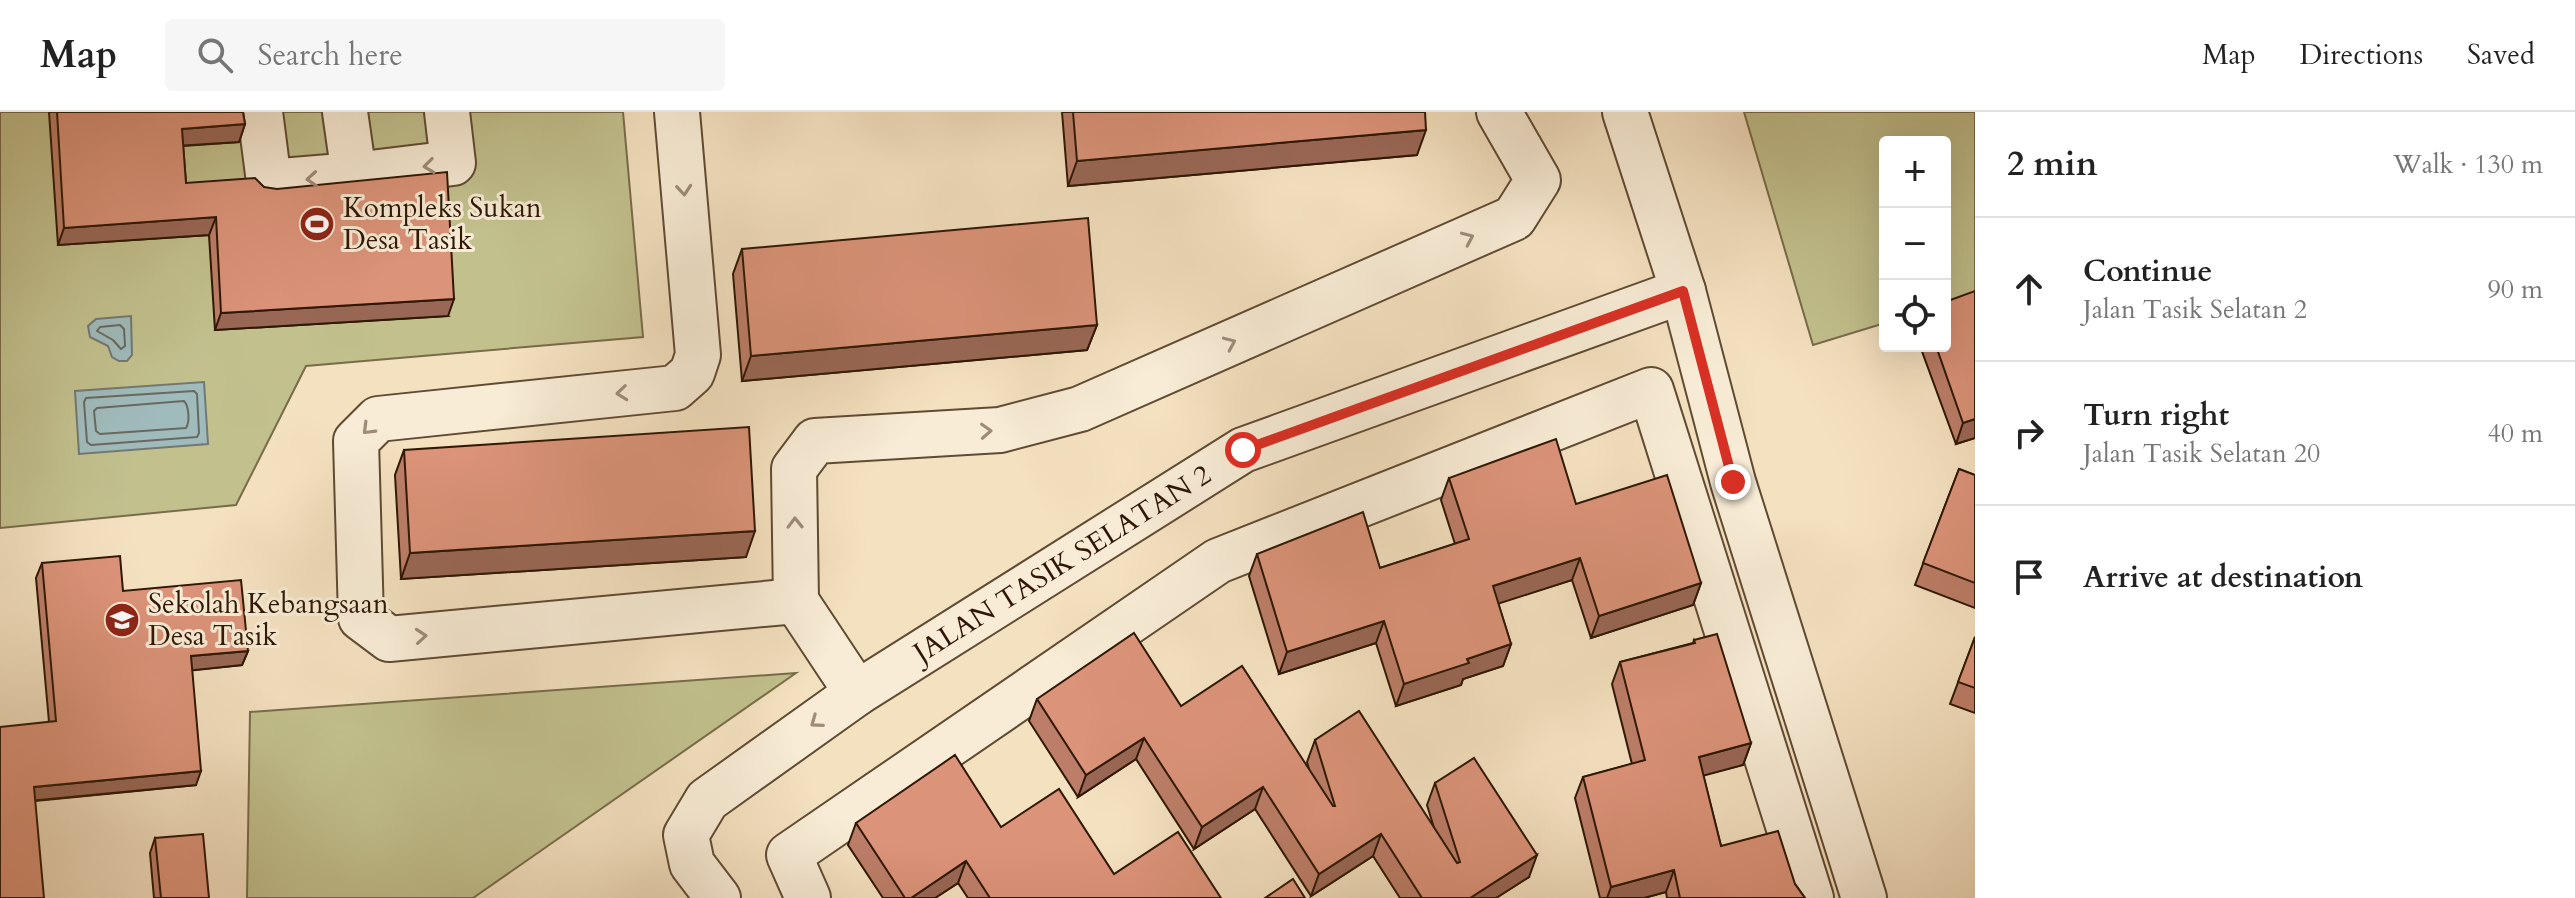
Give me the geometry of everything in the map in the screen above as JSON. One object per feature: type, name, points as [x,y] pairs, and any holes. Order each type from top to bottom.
[{"type":"street","points":[[260,112],[269,182],[453,163],[447,112]]},
{"type":"street","points":[[345,112],[354,175]]},
{"type":"street","points":[[677,112],[698,355],[692,373],[675,388],[378,419],[356,441],[361,618],[389,639],[796,601]]},
{"type":"street","points":[[857,693],[796,601],[794,469],[815,441],[1000,430],[1080,409],[1514,218],[1538,180],[1499,112]]},
{"type":"street","points":[[1625,112],[1683,291],[1733,482],[1864,898]]},
{"type":"street","name":"JALAN TASIK SELATAN 2","points":[[718,898],[692,864],[686,835],[707,800],[857,693],[1243,450],[1683,291]]},
{"type":"street","points":[[808,898],[789,855],[1218,561],[1651,390],[1811,898]]},
{"type":"shaded area","name":"Kompleks Sukan Desa Tasik","points":[[0,112],[623,112],[643,337],[306,366],[236,505],[0,528]]},
{"type":"shaded area","points":[[1744,112],[1975,112],[1975,295],[1951,303],[1951,136],[1879,136],[1879,325],[1813,345]]},
{"type":"shaded area","points":[[796,673],[473,898],[247,898],[250,712]]},
{"type":"water","points":[[131,316],[132,355],[127,361],[119,361],[112,357],[108,346],[90,337],[88,326],[96,319]]},
{"type":"water","points":[[204,382],[208,444],[79,454],[75,391]]},
{"type":"building","points":[[57,112],[243,112],[245,124],[182,129],[186,183],[255,178],[264,187],[277,189],[447,172],[454,299],[221,313],[216,217],[64,228]]},
{"type":"building","points":[[1073,112],[1425,112],[1426,130],[1077,161]]},
{"type":"building","points":[[1088,218],[1097,325],[751,356],[742,249]]},
{"type":"building","points":[[1975,291],[1975,419],[1963,423],[1938,352],[1951,352],[1951,300]]},
{"type":"building","points":[[749,427],[755,531],[410,553],[404,450]]},
{"type":"building","points":[[1556,439],[1576,504],[1667,475],[1701,583],[1599,616],[1580,558],[1493,586],[1511,644],[1467,659],[1469,663],[1404,684],[1384,621],[1287,652],[1257,554],[1363,512],[1380,568],[1469,539],[1449,478]]},
{"type":"building","points":[[1959,469],[1975,475],[1975,583],[1923,563]]},
{"type":"building","points":[[120,556],[123,591],[241,580],[248,651],[191,656],[201,771],[34,787],[44,898],[0,898],[0,727],[56,721],[42,563]]},
{"type":"building","points":[[1134,633],[1181,706],[1242,666],[1333,806],[1315,740],[1359,711],[1457,863],[1460,862],[1435,783],[1474,758],[1537,855],[1470,898],[1422,898],[1381,834],[1319,874],[1263,787],[1202,827],[1144,738],[1086,775],[1037,699]]},
{"type":"building","points":[[1717,634],[1751,743],[1699,757],[1721,846],[1778,831],[1795,884],[1805,898],[1680,898],[1674,870],[1611,887],[1583,777],[1645,760],[1620,662],[1695,643],[1694,640]]},
{"type":"building","points":[[1975,637],[1975,688],[1958,682]]},
{"type":"building","points":[[955,755],[1001,827],[1059,789],[1114,874],[1178,832],[1221,898],[990,898],[966,861],[911,898],[905,898],[856,823]]},
{"type":"building","points":[[203,834],[209,898],[161,898],[155,838]]},
{"type":"building","points":[[1293,879],[1305,898],[1265,898]]},
{"type":"place","name":"Kompleks Sukan Desa Tasik","points":[[317,224]]},
{"type":"place","name":"Sekolah Kebangsaan Desa Tasik","points":[[122,620]]},
{"type":"route","points":[[1243,450],[1683,291],[1733,482]]}]
